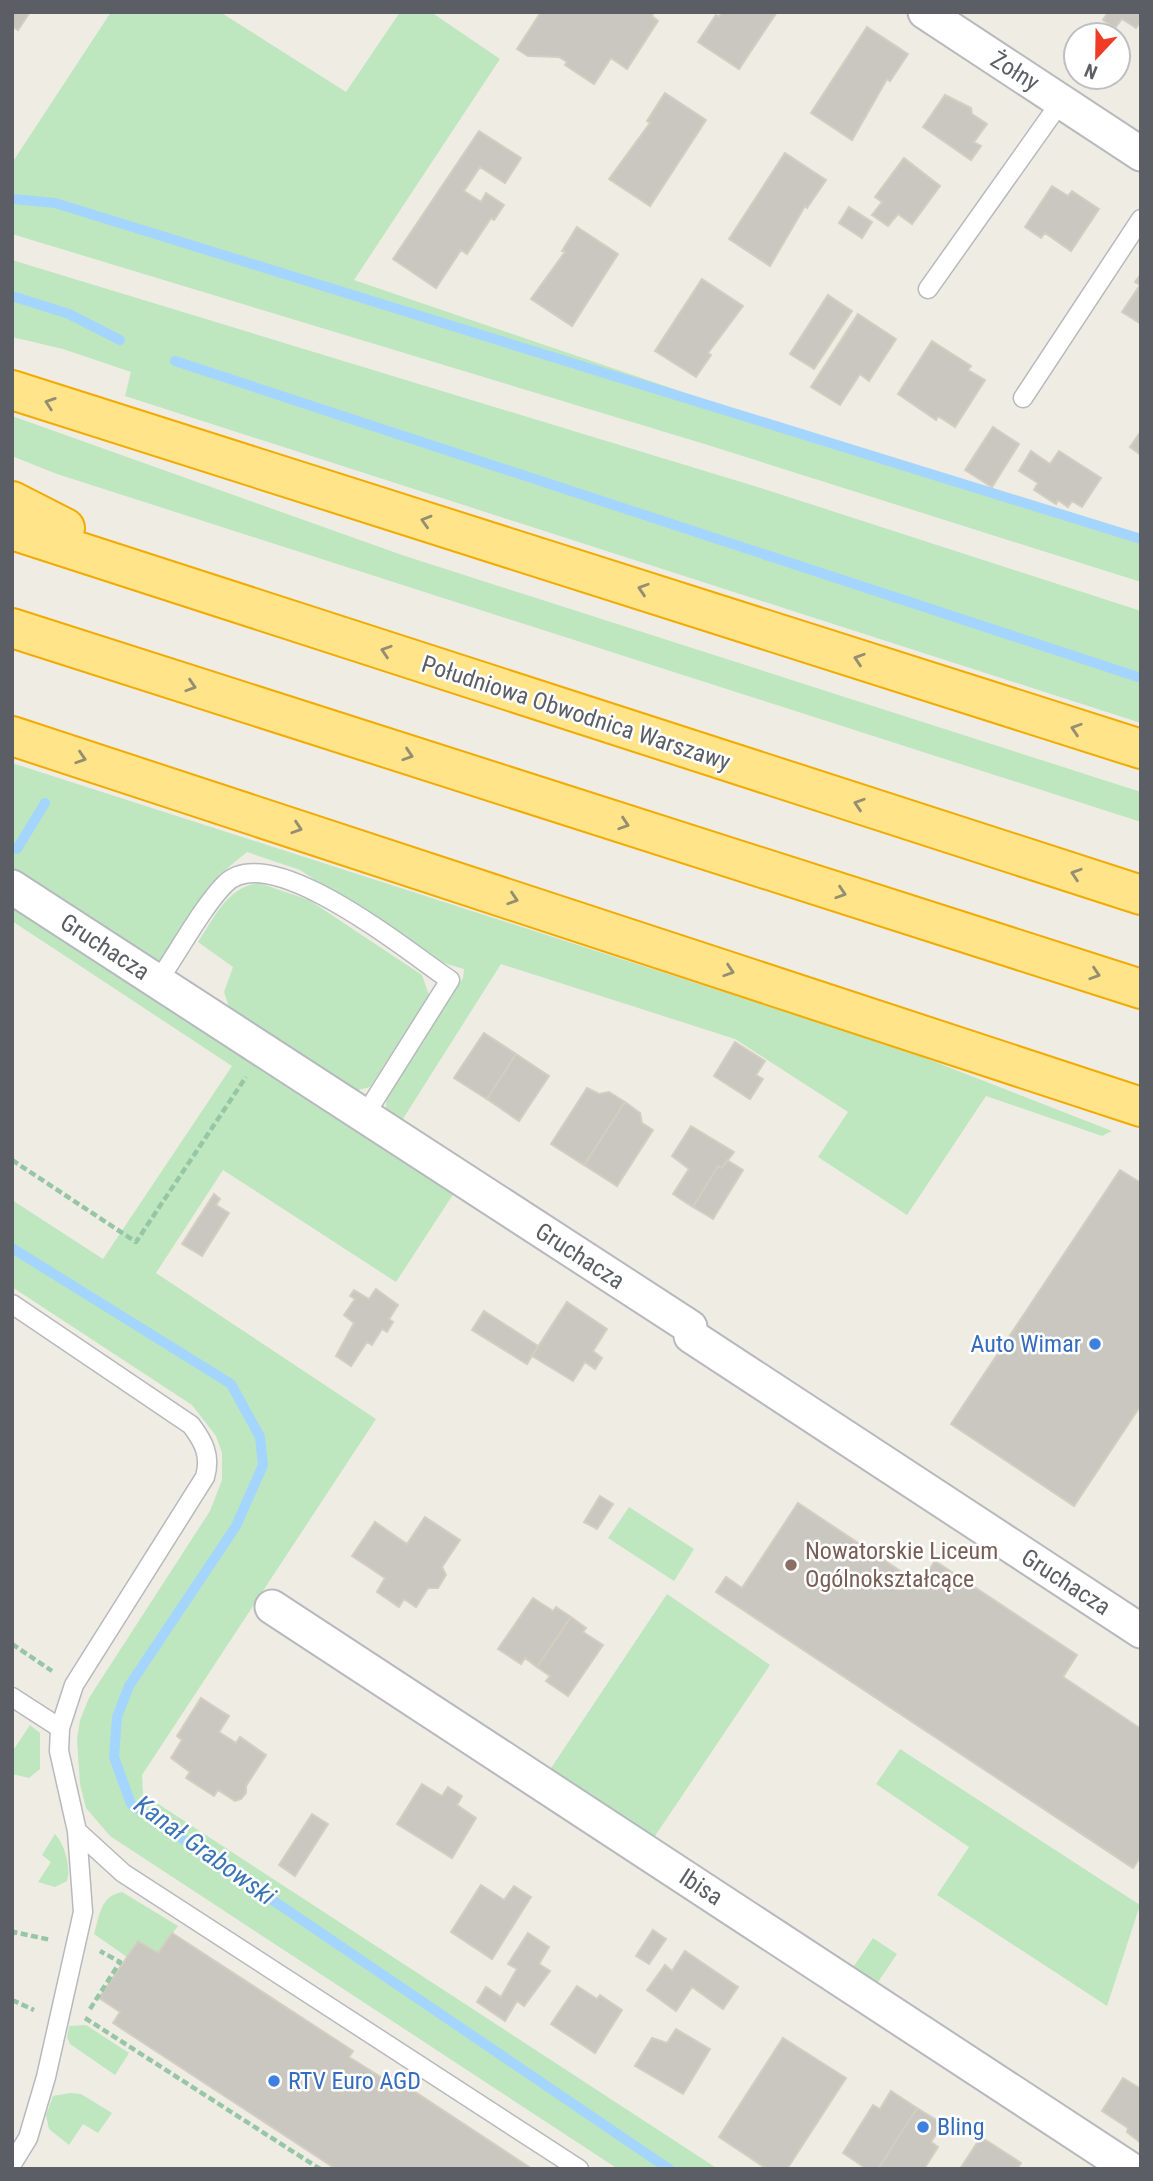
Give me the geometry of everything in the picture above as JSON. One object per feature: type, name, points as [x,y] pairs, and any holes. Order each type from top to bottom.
[{"type":"highway","points":[[12,390],[1141,749]]},
{"type":"highway","points":[[12,501],[147,572]]},
{"type":"highway","name":"Południowa Obwodnica Warszawy","points":[[12,530],[1141,895]]},
{"type":"highway","points":[[12,628],[1141,989]]},
{"type":"highway","points":[[12,654],[126,665]]},
{"type":"highway","points":[[12,736],[1141,1107]]},
{"type":"street","name":"Żołny","points":[[925,12],[1141,154]]},
{"type":"street","name":"Gruchacza","points":[[12,887],[690,1327],[691,1336],[1141,1631]]},
{"type":"street","name":"Ibisa","points":[[272,1607],[1130,2169]]},
{"type":"lane","points":[[928,289],[1062,100]]},
{"type":"lane","points":[[1023,398],[1141,219]]},
{"type":"lane","points":[[158,982],[226,882],[247,871],[255,871],[290,879],[315,889],[450,980],[365,1115]]},
{"type":"lane","points":[[12,1304],[191,1425],[205,1444],[209,1464],[205,1478],[74,1685],[60,1728],[59,1752],[77,1832],[83,1912],[46,2077],[28,2138],[12,2164]]},
{"type":"lane","points":[[12,1697],[60,1728]]},
{"type":"lane","points":[[77,1832],[123,1872],[579,2169]]},
{"type":"path","points":[[12,1160],[136,1242],[265,1050]]},
{"type":"path","points":[[12,1644],[74,1685]]},
{"type":"path","points":[[85,2017],[320,2169]]},
{"type":"green space","points":[[111,12],[220,12],[346,92],[400,12],[431,12],[500,59],[354,280],[715,403],[715,406],[1141,534],[1141,582],[698,442],[12,234],[12,163]]},
{"type":"green space","points":[[12,260],[767,490],[1141,611],[1141,723],[125,396],[131,372],[63,349],[12,337]]},
{"type":"green space","points":[[12,416],[402,555],[1141,792],[1141,822],[57,474],[12,456]]},
{"type":"green space","points":[[12,763],[907,1051],[1112,1131],[1102,1136],[986,1096],[907,1215],[818,1157],[848,1112],[735,1039],[501,964],[401,1122],[386,1112],[386,1098],[463,978],[464,969],[440,962],[300,870],[247,852],[219,875],[158,968],[12,873]]},
{"type":"green space","points":[[259,883],[309,900],[422,975],[429,995],[370,1087],[351,1092],[230,1010],[224,992],[233,967],[198,942],[216,913],[230,897],[238,890]]},
{"type":"green space","points":[[12,899],[456,1190],[396,1282],[223,1170],[156,1273],[376,1419],[142,1775],[143,1794],[718,2169],[618,2169],[110,1836],[86,1808],[80,1784],[77,1739],[80,1720],[89,1698],[210,1511],[222,1480],[222,1453],[216,1436],[192,1405],[12,1287],[12,1200],[103,1259],[232,1066],[12,921]]},
{"type":"green space","points":[[629,1507],[694,1549],[674,1581],[608,1538]]},
{"type":"green space","points":[[667,1594],[770,1665],[651,1842],[547,1774]]},
{"type":"green space","points":[[30,1725],[40,1733],[40,1769],[29,1778],[12,1774],[12,1752]]},
{"type":"green space","points":[[900,1749],[1140,1905],[1107,2006],[937,1895],[969,1847],[876,1784]]},
{"type":"green space","points":[[55,1834],[64,1850],[68,1869],[67,1881],[55,1887],[38,1882],[51,1862],[42,1855]]},
{"type":"green space","points":[[122,1892],[178,1926],[158,1953],[138,1941],[127,1957],[94,1934],[105,1902]]},
{"type":"green space","points":[[873,1938],[897,1954],[876,1985],[852,1969]]},
{"type":"green space","points":[[86,2025],[129,2053],[115,2075],[70,2044],[67,2037],[69,2026]]},
{"type":"green space","points":[[81,2094],[112,2113],[98,2133],[83,2124],[69,2145],[49,2129],[46,2115],[53,2096]]},
{"type":"building","points":[[12,12],[30,12],[18,30],[12,26]]},
{"type":"building","points":[[541,12],[654,12],[652,16],[658,21],[627,69],[611,58],[594,84],[565,65],[567,62],[559,57],[528,56],[517,49]]},
{"type":"building","points":[[722,12],[777,12],[739,69],[698,42],[716,15],[719,17]]},
{"type":"building","points":[[1108,12],[1141,12],[1141,21],[1136,28],[1132,25],[1132,21],[1103,20]]},
{"type":"building","points":[[867,27],[908,54],[890,81],[887,79],[852,140],[811,113]]},
{"type":"building","points":[[665,93],[706,120],[650,206],[609,179],[650,123],[647,121]]},
{"type":"building","points":[[945,95],[971,108],[972,114],[987,124],[974,142],[981,146],[971,160],[923,127]]},
{"type":"building","points":[[479,131],[521,158],[505,183],[480,167],[464,191],[481,202],[486,193],[504,205],[494,220],[491,218],[467,254],[461,250],[436,288],[393,259]]},
{"type":"building","points":[[785,153],[826,180],[807,208],[805,206],[770,266],[729,239]]},
{"type":"building","points":[[904,158],[940,186],[912,224],[898,214],[888,226],[872,215],[882,202],[875,197]]},
{"type":"building","points":[[1052,186],[1068,196],[1072,191],[1099,209],[1071,251],[1045,233],[1041,238],[1025,227]]},
{"type":"building","points":[[849,207],[872,222],[862,238],[839,223]]},
{"type":"building","points":[[577,227],[618,254],[572,326],[531,299],[565,252],[562,251]]},
{"type":"building","points":[[1141,274],[1141,324],[1122,312],[1140,285],[1135,282]]},
{"type":"building","points":[[702,279],[743,306],[708,353],[711,355],[696,377],[655,351]]},
{"type":"building","points":[[828,295],[852,311],[814,369],[790,354]]},
{"type":"building","points":[[858,314],[896,339],[869,381],[860,374],[840,405],[811,387]]},
{"type":"building","points":[[932,341],[971,366],[968,370],[985,380],[955,427],[938,416],[936,420],[898,394]]},
{"type":"building","points":[[993,427],[1019,444],[992,487],[965,470]]},
{"type":"building","points":[[1141,431],[1141,455],[1130,447]]},
{"type":"building","points":[[1031,451],[1050,464],[1059,451],[1101,478],[1082,507],[1072,501],[1068,507],[1058,500],[1056,504],[1034,490],[1038,483],[1019,471]]},
{"type":"building","points":[[484,1033],[516,1054],[487,1099],[454,1078]]},
{"type":"building","points":[[735,1042],[765,1061],[756,1075],[763,1079],[750,1099],[714,1076]]},
{"type":"building","points":[[516,1054],[549,1076],[519,1121],[487,1099]]},
{"type":"building","points":[[587,1088],[599,1094],[609,1092],[625,1102],[584,1165],[551,1144]]},
{"type":"building","points":[[625,1102],[640,1113],[642,1123],[653,1130],[617,1186],[584,1165]]},
{"type":"building","points":[[691,1126],[734,1152],[722,1168],[718,1166],[693,1207],[673,1194],[689,1169],[672,1156]]},
{"type":"building","points":[[727,1160],[743,1170],[713,1219],[693,1207],[718,1166],[722,1168]]},
{"type":"building","points":[[1120,1170],[1141,1183],[1141,1405],[1074,1506],[951,1424]]},
{"type":"building","points":[[214,1194],[220,1199],[216,1205],[229,1213],[202,1256],[182,1244]]},
{"type":"building","points":[[376,1289],[398,1305],[389,1319],[393,1322],[387,1332],[382,1329],[372,1345],[367,1342],[351,1366],[336,1356],[354,1323],[344,1315],[355,1299],[350,1296],[354,1290],[369,1299]]},
{"type":"building","points":[[567,1302],[607,1329],[593,1351],[602,1358],[595,1369],[585,1362],[573,1381],[532,1356]]},
{"type":"building","points":[[484,1311],[538,1346],[527,1364],[472,1330]]},
{"type":"building","points":[[600,1496],[613,1504],[597,1529],[584,1522]]},
{"type":"building","points":[[798,1503],[920,1584],[935,1561],[1077,1655],[1063,1677],[1141,1729],[1141,1856],[1133,1868],[716,1592],[726,1577],[742,1588]]},
{"type":"building","points":[[425,1517],[460,1540],[442,1567],[446,1575],[438,1588],[428,1588],[416,1607],[404,1599],[399,1607],[377,1592],[385,1578],[352,1556],[375,1522],[407,1544]]},
{"type":"building","points":[[533,1598],[553,1611],[556,1607],[571,1617],[537,1667],[525,1658],[521,1664],[498,1649]]},
{"type":"building","points":[[571,1617],[586,1628],[583,1632],[603,1645],[568,1696],[546,1681],[550,1676],[537,1667]]},
{"type":"building","points":[[201,1698],[229,1716],[219,1732],[236,1743],[240,1737],[266,1755],[241,1799],[235,1801],[218,1790],[214,1796],[186,1778],[190,1772],[171,1758],[182,1740],[177,1736]]},
{"type":"building","points":[[422,1784],[442,1796],[448,1787],[462,1796],[457,1805],[476,1818],[452,1858],[397,1824]]},
{"type":"building","points":[[312,1814],[328,1824],[295,1876],[279,1865]]},
{"type":"building","points":[[481,1885],[504,1900],[514,1886],[531,1897],[492,1959],[451,1932]]},
{"type":"building","points":[[653,1930],[666,1939],[649,1964],[636,1956]]},
{"type":"building","points":[[172,1933],[353,2051],[349,2057],[384,2079],[388,2074],[532,2169],[336,2169],[113,2023],[120,2012],[99,1998],[138,1941],[158,1953]]},
{"type":"building","points":[[528,1933],[549,1947],[539,1964],[550,1971],[524,2006],[517,2001],[505,2021],[477,2002],[486,1987],[501,1997],[517,1969],[508,1964]]},
{"type":"building","points":[[685,1951],[738,1987],[723,2009],[692,1987],[676,2011],[647,1990],[665,1965],[672,1971]]},
{"type":"building","points":[[577,1986],[597,1999],[600,1995],[622,2010],[595,2053],[551,2024]]},
{"type":"building","points":[[676,2029],[710,2049],[683,2094],[635,2066],[652,2038],[667,2043]]},
{"type":"building","points":[[783,2038],[846,2078],[787,2169],[767,2169],[719,2137]]},
{"type":"building","points":[[1123,2078],[1141,2089],[1141,2143],[1127,2132],[1128,2128],[1102,2111]]},
{"type":"building","points":[[891,2091],[917,2108],[878,2169],[867,2169],[843,2153],[873,2105],[880,2109]]},
{"type":"building","points":[[917,2108],[943,2124],[931,2142],[938,2147],[924,2169],[878,2169]]},
{"type":"building","points":[[981,2137],[1021,2163],[1017,2169],[960,2169]]},
{"type":"waterway","points":[[12,199],[55,203],[1141,539]]},
{"type":"waterway","points":[[12,296],[69,314],[120,340]]},
{"type":"waterway","points":[[175,361],[1141,678]]},
{"type":"waterway","name":"Kanał Grabowski","points":[[17,849],[45,803]]},
{"type":"waterway","name":"Kanał Grabowski","points":[[12,1248],[231,1384],[260,1437],[263,1465],[236,1526],[129,1686],[117,1717],[114,1757],[131,1804],[669,2169]]},
{"type":"place","name":"Auto Wimar","points":[[1095,1344]]},
{"type":"place","name":"Nowatorskie Liceum Ogólnokształcące","points":[[791,1565]]},
{"type":"place","name":"RTV Euro AGD","points":[[274,2081]]},
{"type":"place","name":"Bling","points":[[923,2127]]}]
